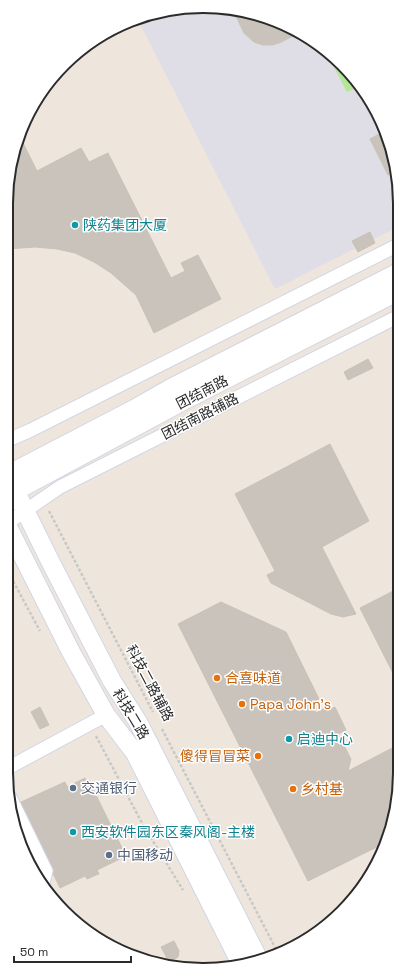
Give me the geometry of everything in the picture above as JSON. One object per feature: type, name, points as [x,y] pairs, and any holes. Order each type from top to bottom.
[{"type":"main road","name":"团结南路","points":[[13,478],[171,388],[393,275]]},
{"type":"main road","name":"团结南路","points":[[13,478],[185,400],[393,294]]},
{"type":"main road","name":"科技二路","points":[[13,487],[112,681],[138,722],[257,955]]},
{"type":"main road","name":"科技二路","points":[[13,538],[71,652],[106,715],[135,754],[239,959]]},
{"type":"street","points":[[13,438],[393,248]]},
{"type":"street","name":"团结南路辅路","points":[[13,519],[67,483],[393,319]]},
{"type":"street","points":[[13,765],[106,715]]},
{"type":"street","points":[[17,812],[46,871],[44,878]]},
{"type":"path","name":"科技二路辅路","points":[[43,498],[154,714]]},
{"type":"path","points":[[13,581],[42,635]]},
{"type":"path","points":[[90,724],[143,825],[186,894]]},
{"type":"path","name":"科技二路辅路","points":[[162,728],[276,949]]},
{"type":"shaded area","points":[[191,13],[215,13],[252,19],[276,27],[298,38],[319,52],[354,87],[368,108],[379,130],[387,154],[393,191],[393,230],[275,289],[140,24],[154,19]]},
{"type":"green space","points":[[332,64],[352,84],[354,89],[347,92]]},
{"type":"building","points":[[236,16],[252,19],[276,27],[293,36],[279,43],[263,45],[254,42],[244,33]]},
{"type":"building","points":[[380,133],[387,154],[390,174],[388,175],[370,139]]},
{"type":"building","name":"陕药集团大厦","points":[[23,143],[37,171],[81,148],[89,162],[108,153],[171,278],[185,271],[181,263],[198,255],[221,299],[154,333],[136,295],[111,273],[94,262],[75,253],[57,249],[35,247],[13,249],[13,191],[19,154]]},
{"type":"building","points":[[370,232],[375,243],[358,252],[352,241]]},
{"type":"building","points":[[368,359],[373,368],[348,380],[344,372]]},
{"type":"building","points":[[330,444],[369,521],[322,547],[356,614],[343,617],[331,614],[271,583],[267,575],[275,571],[235,494]]},
{"type":"building","points":[[393,591],[393,673],[360,608]]},
{"type":"building","name":"启迪中心","points":[[221,602],[286,632],[319,699],[311,703],[316,713],[325,708],[327,711],[335,707],[346,730],[338,734],[351,759],[348,771],[393,748],[393,785],[387,822],[379,846],[308,881],[178,624]]},
{"type":"building","points":[[40,707],[49,725],[40,729],[31,712]]},
{"type":"building","name":"西安软件园东区秦风阁-主楼","points":[[85,778],[91,790],[93,789],[126,856],[97,870],[99,874],[87,879],[85,876],[60,888],[19,803],[65,782],[67,787]]},
{"type":"building","points":[[174,941],[179,951],[178,957],[172,960],[168,959],[161,947]]},
{"type":"place","name":"陕药集团大厦","points":[[75,225]]},
{"type":"place","name":"合喜味道","points":[[217,678]]},
{"type":"place","name":"Papa John's","points":[[242,704]]},
{"type":"place","name":"启迪中心","points":[[289,739]]},
{"type":"place","name":"傻得冒冒菜","points":[[258,756]]},
{"type":"place","name":"交通银行","points":[[73,788]]},
{"type":"place","name":"乡村基","points":[[293,789]]},
{"type":"place","name":"西安软件园东区秦风阁-主楼","points":[[73,832]]},
{"type":"place","name":"中国移动","points":[[109,855]]}]
